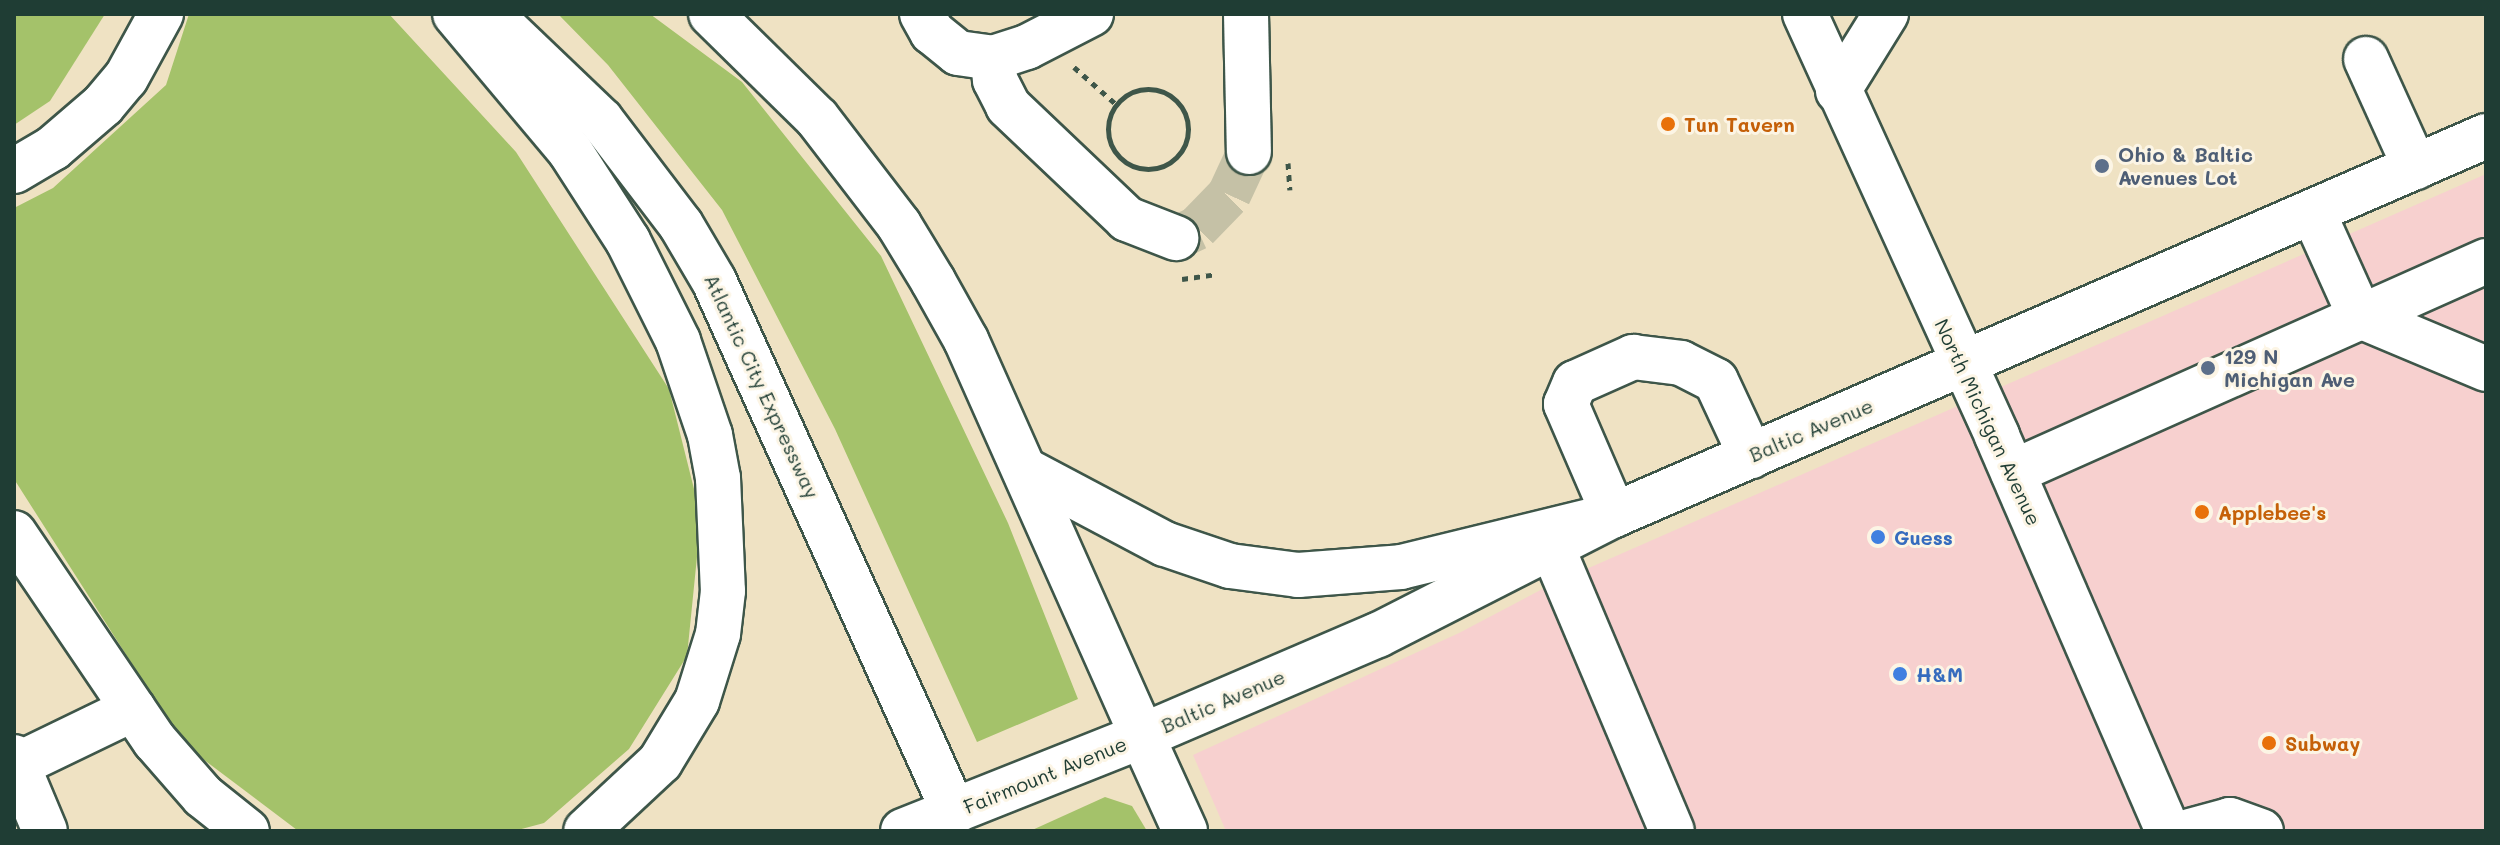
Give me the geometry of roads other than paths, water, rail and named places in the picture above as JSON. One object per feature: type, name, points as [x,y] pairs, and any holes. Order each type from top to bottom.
[{"type":"main road","points":[[455,14],[570,151],[628,241],[678,341],[710,435],[718,478],[723,591],[718,634],[697,701],[645,780],[586,831]]},
{"type":"main road","name":"Atlantic City Expressway","points":[[490,14],[601,120],[681,225],[714,281],[958,822]]},
{"type":"main road","points":[[711,14],[817,118],[899,225],[966,340],[1185,831]]},
{"type":"main road","points":[[922,14],[932,32],[958,53],[993,58],[1027,47],[1091,14]]},
{"type":"main road","points":[[1246,14],[1249,152]]},
{"type":"main road","name":"North Michigan Avenue","points":[[1805,14],[2013,472],[2168,831]]},
{"type":"main road","points":[[1838,91],[1886,14]]},
{"type":"main road","points":[[14,171],[53,148],[103,105],[153,30]]},
{"type":"main road","points":[[993,58],[995,80],[1008,106],[1127,219],[1176,238]]},
{"type":"main road","points":[[2366,59],[2415,167]]},
{"type":"main road","name":"Baltic Avenue","points":[[1142,736],[1378,635],[1614,515],[1963,366],[2486,136]]},
{"type":"main road","points":[[2313,212],[2360,316],[2486,369]]},
{"type":"main road","points":[[2013,472],[2486,261]]},
{"type":"main road","points":[[1025,470],[1165,544],[1230,566],[1298,575],[1401,567],[1614,515],[1566,404],[1575,383],[1633,357],[1681,363],[1716,381],[1751,456]]},
{"type":"main road","points":[[14,533],[133,709],[192,784],[247,831]]},
{"type":"main road","points":[[1552,547],[1672,831]]},
{"type":"main road","points":[[45,831],[16,761],[133,709]]},
{"type":"main road","name":"Fairmount Avenue","points":[[903,831],[958,822],[1142,736]]},
{"type":"main road","points":[[2190,831],[2230,820],[2261,831]]},
{"type":"tunnel","points":[[1176,238],[1197,228],[1229,195],[1249,152]]},
{"type":"place","name":"Tun Tavern","points":[[1668,124]]},
{"type":"place","name":"Ohio & Baltic Avenues Lot","points":[[2102,166]]},
{"type":"place","name":"129 N Michigan Ave","points":[[2208,368]]},
{"type":"place","name":"Applebee's","points":[[2202,512]]},
{"type":"place","name":"Guess","points":[[1878,537]]},
{"type":"place","name":"H&M","points":[[1900,674]]},
{"type":"place","name":"Subway","points":[[2269,743]]}]
